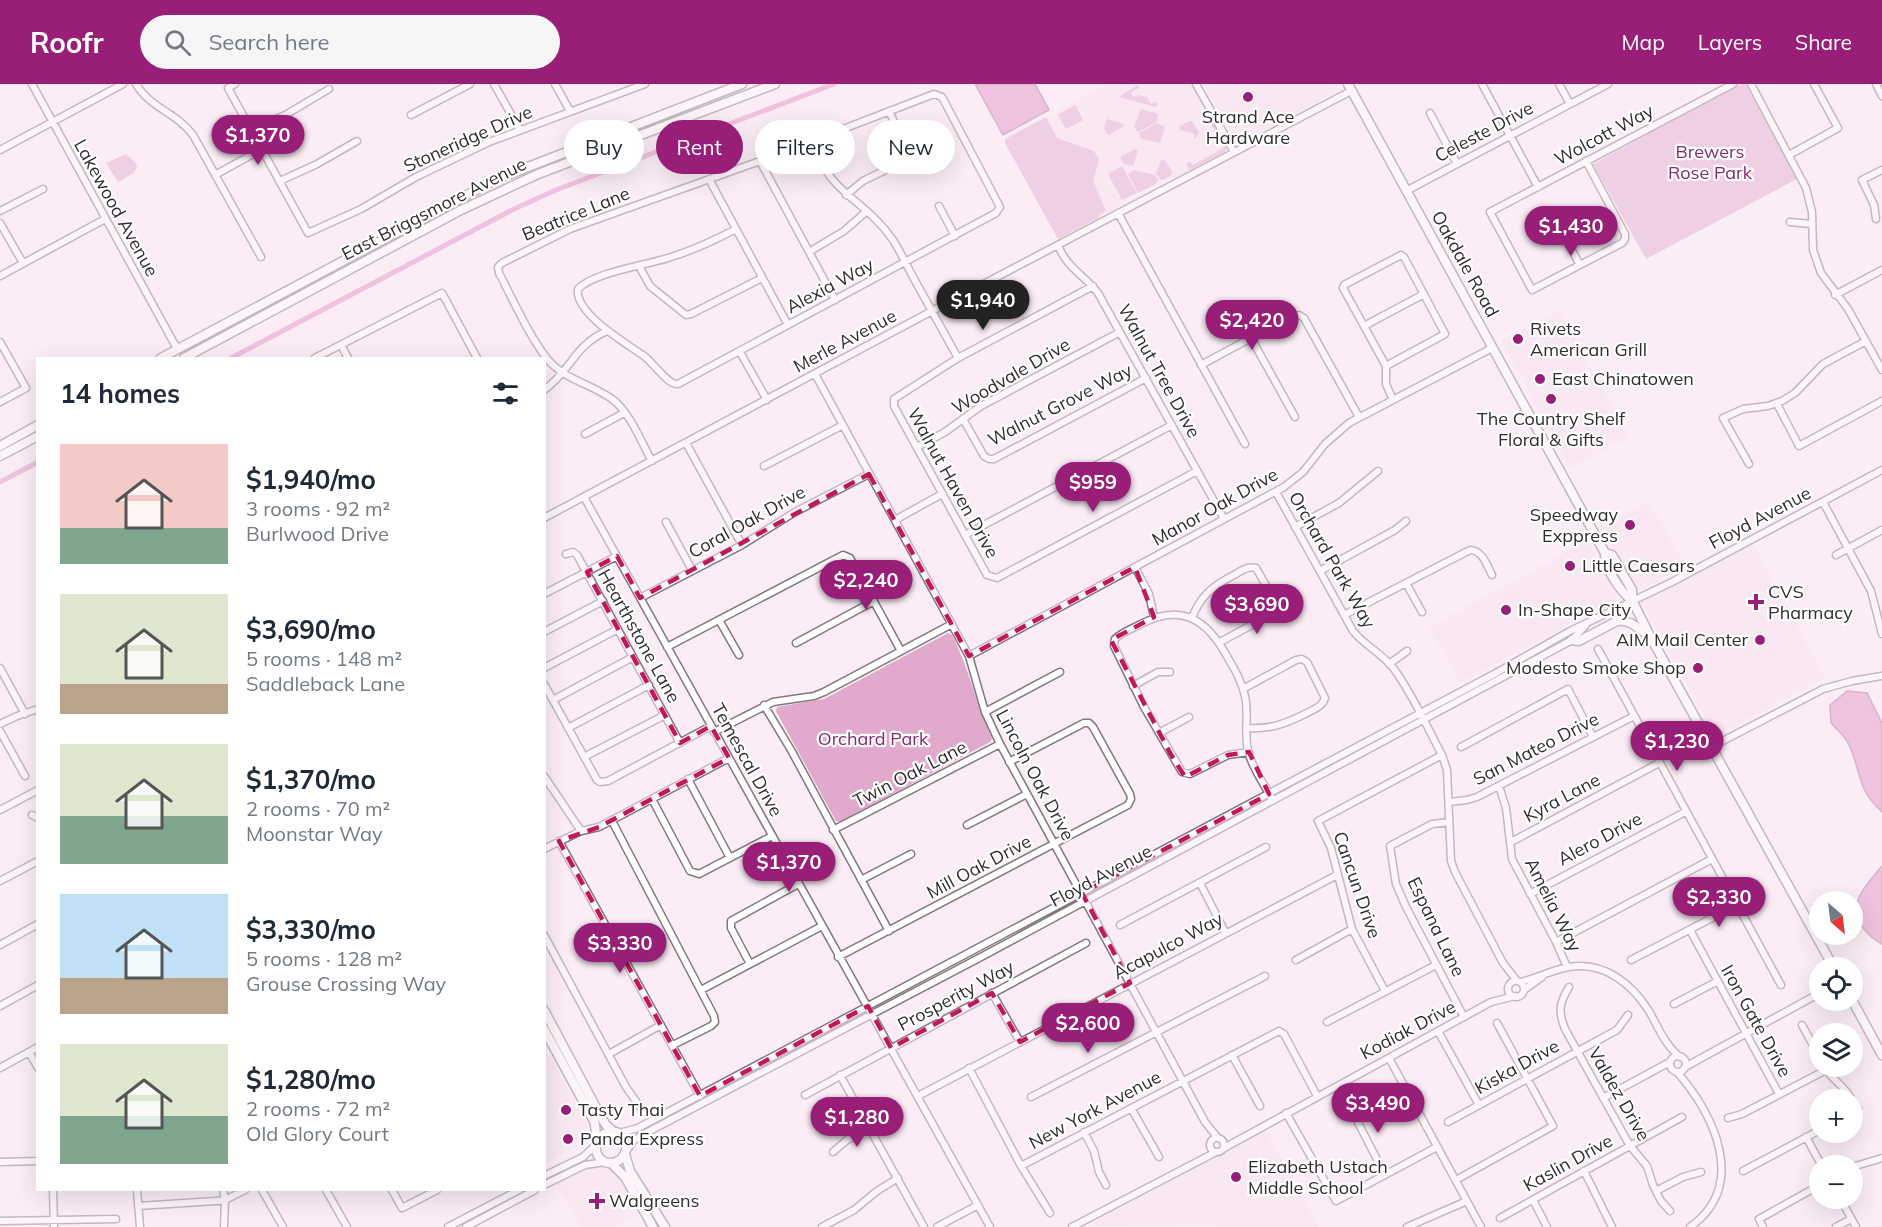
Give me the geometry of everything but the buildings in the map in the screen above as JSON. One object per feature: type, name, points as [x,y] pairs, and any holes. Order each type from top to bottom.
[{"type":"main road","name":"East Briggsmore Avenue","points":[[176,351],[497,179],[742,84]]},
{"type":"main road","name":"East Briggsmore Avenue","points":[[187,357],[502,190],[775,84]]},
{"type":"main road","name":"Oakdale Road","points":[[1350,87],[1605,553],[1605,560],[1625,596],[1632,600],[1828,957]]},
{"type":"main road","points":[[0,446],[36,426]]},
{"type":"main road","points":[[0,456],[36,437]]},
{"type":"main road","points":[[1572,640],[1579,640],[1623,620],[1632,623],[1651,638]]},
{"type":"main road","points":[[1858,1011],[1882,1056]]},
{"type":"main road","points":[[546,1014],[601,1117],[608,1127],[626,1142],[630,1171],[665,1227]]},
{"type":"main road","points":[[546,1033],[591,1113],[597,1128],[598,1156],[627,1179],[653,1227]]},
{"type":"main road","points":[[597,1142],[605,1133],[617,1133]]},
{"type":"main road","points":[[608,1162],[620,1161],[626,1152]]},
{"type":"street","name":"Lakewood Avenue","points":[[32,84],[176,351]]},
{"type":"street","points":[[0,150],[123,84]]},
{"type":"street","points":[[136,84],[149,101],[188,128],[261,257]]},
{"type":"street","points":[[236,84],[228,88],[280,181],[317,164],[357,141]]},
{"type":"street","points":[[411,115],[470,84]]},
{"type":"street","points":[[494,84],[520,130]]},
{"type":"street","points":[[555,84],[570,111]]},
{"type":"street","name":"Stoneridge Drive","points":[[280,181],[308,233],[361,209],[416,177],[475,148],[645,84]]},
{"type":"street","points":[[1196,84],[1234,152]]},
{"type":"street","points":[[1482,84],[1538,187]]},
{"type":"street","points":[[1559,84],[1570,104]]},
{"type":"street","name":"Celeste Drive","points":[[1406,191],[1608,84]]},
{"type":"street","name":"Wolcott Way","points":[[1580,265],[1532,290],[1490,212],[1733,84]]},
{"type":"street","points":[[1751,84],[1806,188],[1811,205],[1812,240],[1816,262],[1821,273],[1835,295],[1848,309],[1882,370]]},
{"type":"street","points":[[1789,154],[1838,128],[1814,84]]},
{"type":"street","points":[[1876,84],[1882,96]]},
{"type":"street","name":"Merle Avenue","points":[[546,517],[1234,152],[1350,87]]},
{"type":"street","points":[[251,131],[287,114],[329,89]]},
{"type":"street","name":"Beatrice Lane","points":[[855,124],[929,95],[938,94],[942,97],[999,204],[999,209]]},
{"type":"street","points":[[846,195],[863,181],[904,162],[908,157],[908,152],[890,111]]},
{"type":"street","points":[[1430,113],[1457,164]]},
{"type":"street","points":[[215,175],[262,149]]},
{"type":"street","points":[[1565,238],[1580,265],[1622,243],[1625,239],[1625,234],[1586,161]]},
{"type":"street","name":"Beatrice Lane","points":[[562,373],[549,361],[539,346],[499,273],[498,267],[501,263],[570,229],[755,162]]},
{"type":"street","points":[[1876,219],[1874,205],[1862,180],[1882,170]]},
{"type":"street","points":[[767,174],[835,300]]},
{"type":"street","points":[[828,174],[846,195],[867,211],[892,240],[958,358],[1093,286]]},
{"type":"street","points":[[709,179],[788,325]]},
{"type":"street","points":[[0,211],[43,189]]},
{"type":"street","points":[[939,206],[955,236]]},
{"type":"street","name":"Alexia Way","points":[[607,331],[650,361],[672,384],[678,384],[955,236],[996,213],[999,209]]},
{"type":"street","points":[[809,252],[844,231],[867,211]]},
{"type":"street","points":[[1118,213],[1245,444]]},
{"type":"street","points":[[0,276],[105,219]]},
{"type":"street","points":[[1791,222],[1812,224]]},
{"type":"street","points":[[0,223],[23,263]]},
{"type":"street","points":[[546,388],[562,373],[586,343],[607,331],[578,296],[578,290],[583,284],[686,252],[736,229]]},
{"type":"street","name":"Walnut Tree Drive","points":[[1058,245],[1068,264],[1093,286],[1224,519]]},
{"type":"street","points":[[1386,366],[1445,334],[1402,256],[1343,286],[1386,366],[1386,384],[1393,400]]},
{"type":"street","points":[[639,266],[650,286],[686,315],[691,315],[762,278]]},
{"type":"street","points":[[1835,295],[1882,270]]},
{"type":"street","points":[[317,357],[442,293],[476,357]]},
{"type":"street","points":[[1364,326],[1424,294]]},
{"type":"street","points":[[1201,364],[1294,315],[1299,315],[1304,318],[1359,417]]},
{"type":"street","name":"Woodvale Drive","points":[[917,447],[945,432],[981,406],[1120,332]]},
{"type":"street","points":[[1251,338],[1295,417]]},
{"type":"street","points":[[1749,464],[1724,418],[1743,409],[1777,404],[1795,393],[1823,364],[1866,341]]},
{"type":"street","points":[[0,342],[26,388],[0,402]]},
{"type":"street","points":[[341,345],[347,357]]},
{"type":"street","name":"Manor Oak Drive","points":[[969,656],[1276,492],[1303,472],[1336,433],[1359,417],[1492,348]]},
{"type":"street","points":[[740,352],[766,400]]},
{"type":"street","name":"Walnut Haven Drive","points":[[958,358],[894,399],[894,406],[987,575],[992,578],[997,578],[1197,471]]},
{"type":"street","points":[[562,373],[612,400],[624,413],[652,461]]},
{"type":"street","name":"Lincoln Oak Drive","points":[[815,374],[969,656],[985,712],[1000,744],[1205,1122],[1219,1138]]},
{"type":"street","name":"Walnut Grove Way","points":[[963,419],[984,456],[994,459],[1146,378]]},
{"type":"street","points":[[1777,404],[1799,446],[1882,401]]},
{"type":"street","points":[[585,434],[624,413]]},
{"type":"street","points":[[764,466],[843,425]]},
{"type":"street","points":[[965,535],[1172,425]]},
{"type":"street","points":[[686,443],[742,544]]},
{"type":"street","name":"Floyd Avenue","points":[[617,1133],[638,1128],[700,1096],[1587,623],[1672,582],[1882,470]]},
{"type":"street","points":[[1295,527],[1338,503],[1378,471]]},
{"type":"street","name":"Coral Oak Drive","points":[[640,598],[742,544],[795,512],[869,474]]},
{"type":"street","name":"Orchard Park Way","points":[[1276,492],[1359,639],[1389,664],[1442,755],[1447,770],[1451,861],[1503,963],[1519,982]]},
{"type":"street","points":[[895,520],[942,494]]},
{"type":"street","name":"Temescal Drive","points":[[584,497],[990,1227]]},
{"type":"street","points":[[1823,502],[1875,599],[1882,634]]},
{"type":"street","points":[[1320,571],[1395,530],[1406,521]]},
{"type":"street","points":[[666,522],[692,570]]},
{"type":"street","points":[[1836,555],[1882,530]]},
{"type":"street","points":[[1344,615],[1470,550],[1480,553],[1492,575]]},
{"type":"street","name":"Hearthstone Lane","points":[[566,554],[570,552],[576,554],[587,572],[680,743]]},
{"type":"street","points":[[667,647],[840,555],[846,555],[850,558],[901,651]]},
{"type":"street","points":[[546,593],[617,556]]},
{"type":"street","points":[[1135,567],[1149,594],[1154,617]]},
{"type":"street","points":[[1192,618],[1199,603],[1211,588],[1248,567],[1258,570],[1276,603],[1276,609],[1272,614],[1220,642]]},
{"type":"street","points":[[1406,583],[1422,612]]},
{"type":"street","points":[[546,631],[603,601]]},
{"type":"street","points":[[796,643],[874,601]]},
{"type":"street","points":[[1249,752],[1228,755],[1190,774],[1182,772],[1133,686],[1114,646],[1117,636],[1154,617],[1177,615],[1192,618],[1209,629],[1220,642],[1243,689],[1247,706],[1246,728],[1249,752],[1255,769],[1273,801]]},
{"type":"street","points":[[719,620],[739,655]]},
{"type":"street","name":"Floyd Avenue","points":[[626,1152],[634,1140],[644,1134],[1424,722],[1572,640],[1587,623]]},
{"type":"street","points":[[546,688],[597,780],[604,782],[680,743],[764,705],[824,692],[952,624]]},
{"type":"street","points":[[546,667],[618,629]]},
{"type":"street","points":[[1598,649],[1781,985]]},
{"type":"street","points":[[1389,664],[1407,651]]},
{"type":"street","points":[[553,700],[633,657]]},
{"type":"street","points":[[1243,689],[1296,660],[1302,659],[1307,662],[1325,695],[1322,705],[1281,725],[1246,728]]},
{"type":"street","points":[[1,672],[25,714]]},
{"type":"street","points":[[985,712],[1060,672]]},
{"type":"street","points":[[1133,686],[1158,672],[1170,672]]},
{"type":"street","points":[[1713,746],[1823,689],[1882,676]]},
{"type":"street","points":[[568,728],[649,685]]},
{"type":"street","points":[[1461,747],[1568,689],[1593,737]]},
{"type":"street","points":[[764,705],[889,931]]},
{"type":"street","points":[[0,724],[36,711]]},
{"type":"street","points":[[584,757],[665,714]]},
{"type":"street","name":"San Mateo Drive","points":[[1449,802],[1467,800],[1498,786],[1634,716]]},
{"type":"street","points":[[1159,733],[1189,717]]},
{"type":"street","name":"Mill Oak Drive","points":[[838,957],[1128,805],[1131,801],[1130,794],[1093,726],[1089,723],[1083,723],[1010,762]]},
{"type":"street","points":[[0,731],[25,776]]},
{"type":"street","name":"Twin Oak Lane","points":[[833,830],[1000,744]]},
{"type":"street","name":"Cancun Drive","points":[[1385,991],[1352,929],[1331,848],[1318,821],[1442,755]]},
{"type":"street","points":[[546,848],[581,831],[599,828],[729,758]]},
{"type":"street","name":"Kyra Lane","points":[[1511,842],[1659,763]]},
{"type":"street","points":[[688,779],[730,858]]},
{"type":"street","points":[[547,786],[581,831]]},
{"type":"street","name":"Amelia Way","points":[[1498,786],[1506,808],[1512,859],[1556,942],[1567,968]]},
{"type":"street","points":[[1,808],[36,791]]},
{"type":"street","points":[[967,825],[1027,794]]},
{"type":"street","points":[[652,799],[690,871],[694,874],[699,874],[772,836]]},
{"type":"street","name":"Alero Drive","points":[[1530,894],[1685,812]]},
{"type":"street","points":[[612,821],[714,1016],[715,1022],[711,1026],[673,1045]]},
{"type":"street","name":"Espana Lane","points":[[1449,822],[1432,824],[1390,846],[1396,884],[1464,1017]]},
{"type":"street","points":[[559,841],[700,1096]]},
{"type":"street","points":[[1120,925],[1266,848]]},
{"type":"street","points":[[861,880],[911,854]]},
{"type":"street","points":[[1556,942],[1712,859]]},
{"type":"street","points":[[0,881],[36,862]]},
{"type":"street","name":"Acapulco Way","points":[[918,1096],[1225,932],[1337,875]]},
{"type":"street","points":[[1200,883],[1225,932]]},
{"type":"street","points":[[750,964],[730,923],[733,918],[798,884]]},
{"type":"street","points":[[1632,960],[1737,905]]},
{"type":"street","points":[[0,945],[36,925]]},
{"type":"street","points":[[701,990],[822,926]]},
{"type":"street","points":[[1296,960],[1352,929]]},
{"type":"street","name":"Iron Gate Drive","points":[[1690,930],[1779,1094]]},
{"type":"street","points":[[546,939],[626,1087],[640,1107]]},
{"type":"street","name":"Prosperity Way","points":[[806,1095],[1086,942]]},
{"type":"street","name":"Orchard Park Way","points":[[1503,963],[1509,987]]},
{"type":"street","points":[[1327,1022],[1436,965]]},
{"type":"street","points":[[1545,975],[1524,990],[1520,996],[1510,993],[1509,987],[1519,982],[1567,968],[1595,968],[1625,982],[1643,1002],[1666,1041],[1685,1062],[1689,1086]]},
{"type":"street","points":[[1031,1097],[1265,976]]},
{"type":"street","points":[[1674,1004],[1718,981]]},
{"type":"street","points":[[1519,982],[1524,990]]},
{"type":"street","points":[[0,1006],[36,986]]},
{"type":"street","name":"Kodiak Drive","points":[[1224,1148],[1491,1002],[1509,987]]},
{"type":"street","name":"Valdez Drive","points":[[1569,987],[1560,1002],[1560,1016],[1564,1029],[1630,1146],[1647,1166],[1656,1191],[1670,1211]]},
{"type":"street","points":[[992,993],[1020,1042]]},
{"type":"street","name":"Kodiak Drive","points":[[1491,1002],[1515,996]]},
{"type":"street","points":[[1653,1072],[1685,1068],[1809,999]]},
{"type":"street","name":"Kiska Drive","points":[[1448,1122],[1617,1030],[1628,1015]]},
{"type":"street","points":[[1456,1180],[1553,1126],[1497,1023]]},
{"type":"street","points":[[609,1054],[661,1025]]},
{"type":"street","points":[[1802,1025],[1809,1038]]},
{"type":"street","name":"New York Avenue","points":[[1021,1166],[1279,1031],[1284,1034],[1317,1096]]},
{"type":"street","points":[[1438,1031],[1479,1105]]},
{"type":"street","points":[[1666,1041],[1670,1062],[1689,1086],[1718,1138],[1722,1161],[1721,1179],[1714,1200],[1704,1216],[1690,1227]]},
{"type":"street","points":[[0,1068],[36,1048]]},
{"type":"street","points":[[29,1052],[36,1064]]},
{"type":"street","points":[[1232,1055],[1260,1106]]},
{"type":"street","points":[[1603,1098],[1653,1072],[1674,1058],[1705,1056]]},
{"type":"street","points":[[1389,1058],[1481,1227]]},
{"type":"street","points":[[969,1068],[1021,1166],[1050,1213]]},
{"type":"street","points":[[840,1076],[924,1227]]},
{"type":"street","points":[[1728,1118],[1742,1114],[1809,1077]]},
{"type":"street","points":[[1832,1077],[1846,1089]]},
{"type":"street","points":[[1349,1105],[1385,1175]]},
{"type":"street","points":[[1131,1108],[1159,1157]]},
{"type":"street","points":[[1286,1113],[1336,1202],[1437,1147]]},
{"type":"street","name":"Kaslin Drive","points":[[1500,1218],[1682,1117]]},
{"type":"street","name":"Lincoln Oak Drive","points":[[1205,1122],[1210,1144]]},
{"type":"street","points":[[833,1152],[847,1140],[869,1128]]},
{"type":"street","points":[[1084,1132],[1094,1151],[1099,1172],[1106,1185]]},
{"type":"street","name":"Kodiak Drive","points":[[1219,1138],[1244,1136]]},
{"type":"street","points":[[1743,1172],[1809,1136]]},
{"type":"street","points":[[1806,1137],[1816,1155]]},
{"type":"street","points":[[1072,1227],[1084,1224],[1224,1148],[1224,1144],[1219,1138],[1210,1144],[1194,1163]]},
{"type":"street","points":[[546,1176],[583,1157],[597,1142]]},
{"type":"street","points":[[1210,1144],[1211,1150],[1216,1152]]},
{"type":"street","points":[[1863,1164],[1882,1158]]},
{"type":"street","points":[[0,1162],[36,1161]]},
{"type":"street","points":[[546,1184],[585,1165],[608,1162]]},
{"type":"street","points":[[1584,1172],[1612,1227]]},
{"type":"street","points":[[1656,1191],[1683,1177],[1701,1172]]},
{"type":"street","points":[[822,1227],[854,1210],[898,1178]]},
{"type":"street","points":[[52,1191],[53,1224]]},
{"type":"street","points":[[137,1191],[140,1227]]},
{"type":"street","points":[[223,1191],[224,1227]]},
{"type":"street","points":[[138,1206],[225,1200],[243,1191]]},
{"type":"street","points":[[263,1191],[283,1227]]},
{"type":"street","points":[[327,1191],[347,1227]]},
{"type":"street","points":[[393,1191],[402,1208],[435,1191]]},
{"type":"street","points":[[448,1227],[517,1191]]},
{"type":"street","points":[[1763,1227],[1759,1219],[1809,1191]]},
{"type":"street","points":[[466,1227],[524,1193]]},
{"type":"street","points":[[1412,1226],[1467,1200]]},
{"type":"street","points":[[1533,1200],[1547,1227]]},
{"type":"street","points":[[459,1227],[493,1209],[490,1204]]},
{"type":"street","points":[[938,1227],[978,1205]]},
{"type":"street","points":[[1846,1209],[1856,1227]]},
{"type":"street","points":[[0,1221],[53,1224],[116,1219]]},
{"type":"street","points":[[1836,1227],[1851,1219]]},
{"type":"highlighted area","points":[[869,474],[969,656],[1135,567],[1154,617],[1111,640],[1170,753],[1185,777],[1228,755],[1249,752],[1269,794],[1082,893],[1130,983],[1020,1042],[992,993],[891,1048],[868,1006],[700,1096],[559,841],[599,827],[729,758],[711,726],[680,743],[587,572],[617,556],[640,598]]},
{"type":"shaded area","points":[[975,84],[1035,84],[1049,110],[1003,135]]},
{"type":"shaded area","points":[[1108,84],[1192,84],[1227,146],[1225,152],[1177,177],[1167,178],[1128,198],[1123,204],[1058,239],[1005,143],[1006,139]]},
{"type":"shaded area","points":[[1204,84],[1335,84],[1339,90],[1238,145]]},
{"type":"shaded area","points":[[1559,310],[1629,437],[1570,468],[1501,340]]},
{"type":"shaded area","points":[[1649,501],[1685,565],[1637,591],[1601,527]]},
{"type":"shaded area","points":[[1752,540],[1825,678],[1715,736],[1640,600]]},
{"type":"shaded area","points":[[1587,541],[1617,598],[1460,683],[1429,627]]},
{"type":"shaded area","points":[[1847,691],[1867,693],[1882,723],[1882,812],[1864,788],[1848,742],[1831,723],[1830,705]]},
{"type":"shaded area","points":[[1882,866],[1882,944],[1863,928],[1862,891]]},
{"type":"shaded area","points":[[546,1050],[588,1124],[590,1132],[586,1141],[546,1163]]},
{"type":"shaded area","name":"Elizabeth Ustach Middle School","points":[[1266,1131],[1319,1227],[1092,1226],[1093,1222]]},
{"type":"shaded area","points":[[600,1164],[615,1169],[644,1212],[616,1227],[581,1227],[555,1181],[585,1167]]},
{"type":"green space","name":"Brewers Rose Park","points":[[1740,84],[1746,84],[1797,179],[1646,259],[1593,164]]},
{"type":"green space","points":[[1137,85],[1139,88],[1131,92],[1133,97],[1138,95],[1147,97],[1151,104],[1156,102],[1158,105],[1155,107],[1119,97]]},
{"type":"green space","points":[[1075,105],[1083,120],[1066,129],[1058,115]]},
{"type":"green space","points":[[1141,109],[1158,114],[1157,122],[1138,132],[1134,127]]},
{"type":"green space","points":[[1046,117],[1057,138],[1094,151],[1099,160],[1093,181],[1106,211],[1099,215],[1100,217],[1058,239],[1005,143],[1005,139]]},
{"type":"green space","points":[[1211,117],[1227,146],[1225,152],[1190,170],[1186,164],[1190,162],[1193,165],[1222,149],[1223,146],[1209,120],[1204,120]]},
{"type":"green space","points":[[1107,119],[1124,124],[1123,127],[1108,135],[1104,128]]},
{"type":"green space","points":[[1190,121],[1199,133],[1195,139],[1195,134],[1179,130],[1180,126]]},
{"type":"green space","points":[[1157,123],[1165,127],[1160,143],[1141,139],[1139,133]]},
{"type":"green space","points":[[1135,149],[1138,150],[1133,166],[1124,164],[1120,157]]},
{"type":"green space","points":[[126,154],[137,167],[134,173],[118,182],[106,163]]},
{"type":"green space","points":[[1161,160],[1165,160],[1172,172],[1171,176],[1163,180],[1156,174]]},
{"type":"green space","points":[[1122,166],[1137,193],[1122,200],[1108,174]]},
{"type":"green space","points":[[1134,170],[1155,175],[1158,180],[1156,184],[1138,193],[1128,174]]},
{"type":"green space","name":"Orchard Park","points":[[948,633],[952,635],[963,660],[992,738],[990,742],[840,822],[836,821],[776,711],[777,707],[824,699]]},
{"type":"waterway","points":[[233,357],[514,209],[556,190],[834,84]]},
{"type":"waterway","points":[[0,482],[36,463]]},
{"type":"place","name":"Strand Ace Hardware","points":[[1248,97]]},
{"type":"place","name":"Rivets American Grill","points":[[1518,339]]},
{"type":"place","name":"East Chinatowen","points":[[1540,379]]},
{"type":"place","name":"The Country Shelf Floral & Gifts","points":[[1551,399]]},
{"type":"place","name":"Speedway Exppress","points":[[1630,525]]},
{"type":"place","name":"Little Caesars","points":[[1570,566]]},
{"type":"place","name":"CVS Pharmacy","points":[[1756,602]]},
{"type":"place","name":"In-Shape City","points":[[1506,610]]},
{"type":"place","name":"AIM Mail Center","points":[[1760,640]]},
{"type":"place","name":"Modesto Smoke Shop","points":[[1698,668]]},
{"type":"place","name":"Tasty Thai","points":[[566,1110]]},
{"type":"place","name":"Panda Express","points":[[568,1139]]},
{"type":"place","name":"Elizabeth Ustach Middle School","points":[[1236,1177]]},
{"type":"place","name":"Walgreens","points":[[597,1201]]}]
